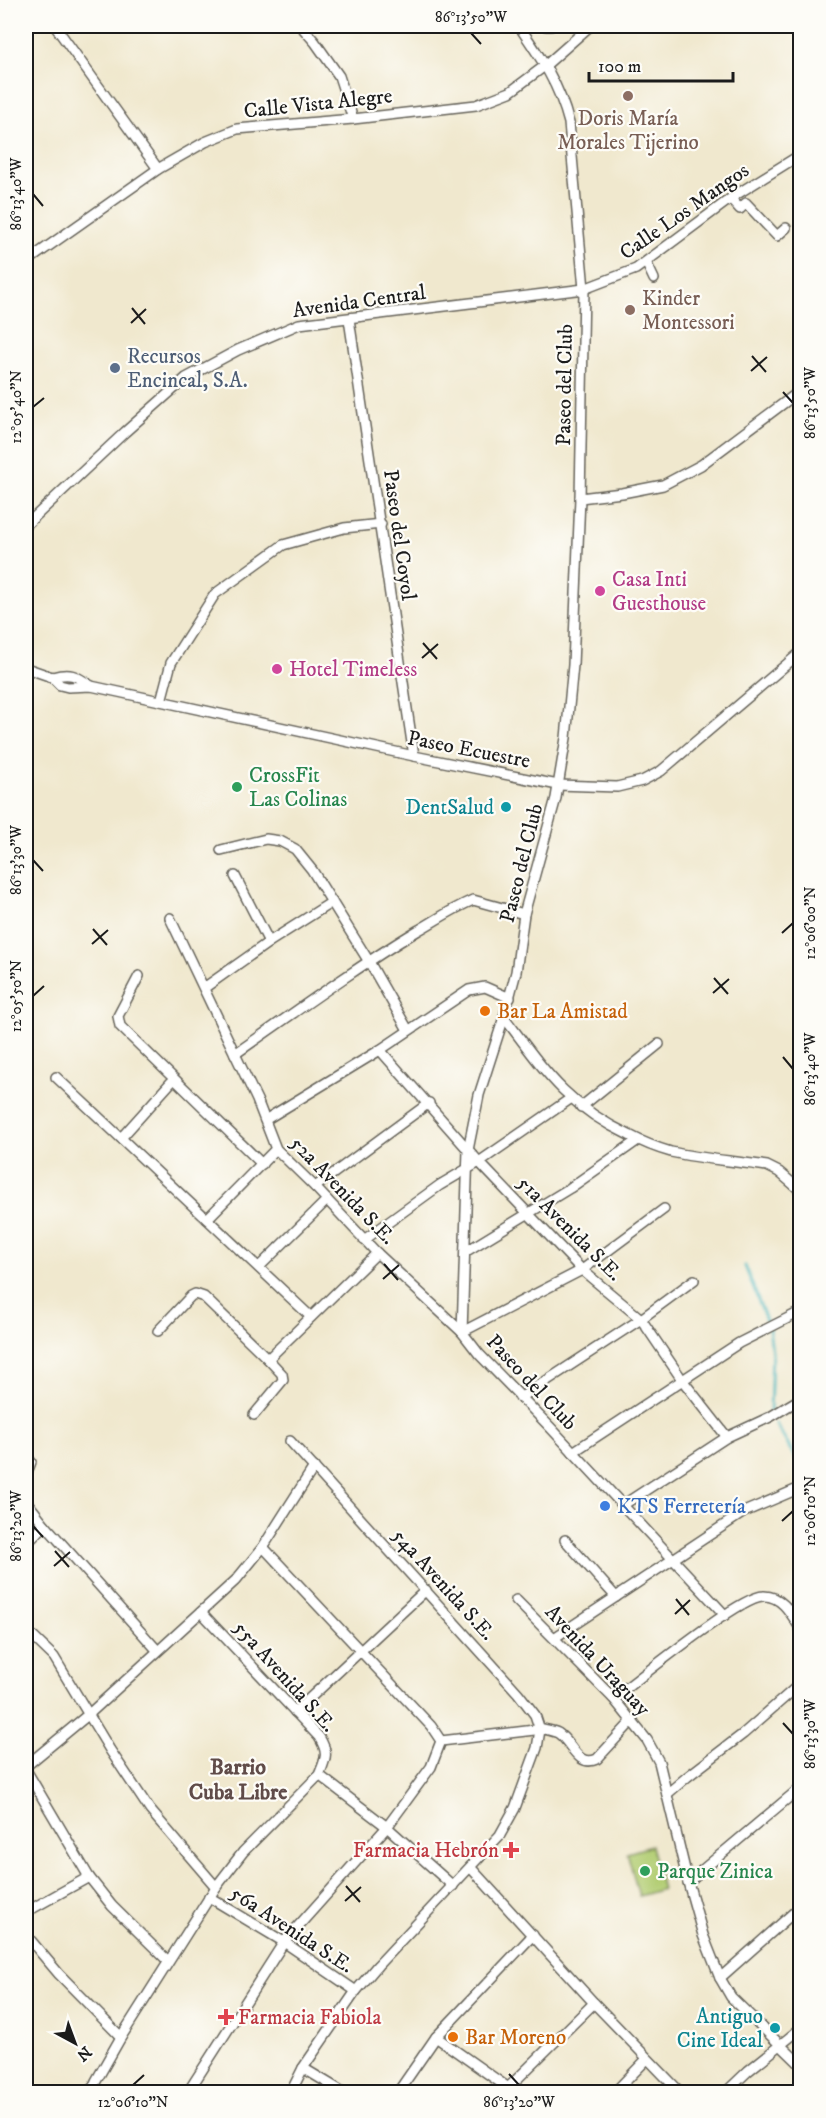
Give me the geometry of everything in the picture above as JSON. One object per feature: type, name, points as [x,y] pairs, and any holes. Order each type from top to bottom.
[{"type":"street","points":[[55,26],[158,169]]},
{"type":"street","points":[[301,26],[339,76],[353,119]]},
{"type":"street","name":"Paseo del Club","points":[[519,26],[546,65],[563,99],[569,123],[584,289],[580,498],[573,665],[566,738],[550,825],[524,914],[510,999],[479,1095],[468,1150],[462,1332],[479,1354],[725,1615]]},
{"type":"street","name":"Calle Vista Alegre","points":[[26,262],[158,169],[205,142],[237,129],[476,105],[510,92],[546,65],[590,26]]},
{"type":"street","name":"Calle Los Mangos","points":[[584,289],[624,275],[646,262],[731,199],[801,155]]},
{"type":"street","points":[[731,199],[740,209],[746,203],[777,236],[786,228]]},
{"type":"street","points":[[646,262],[654,279]]},
{"type":"street","name":"Avenida Central","points":[[26,525],[186,378],[238,350],[299,324],[584,289]]},
{"type":"street","name":"Paseo del Coyol","points":[[349,319],[414,756]]},
{"type":"street","points":[[580,498],[663,485],[701,465],[801,391]]},
{"type":"street","points":[[161,701],[171,663],[215,594],[283,546],[344,528],[381,524]]},
{"type":"street","name":"Paseo Ecuestre","points":[[26,668],[52,677],[60,685],[68,687],[92,686],[558,785],[617,787],[642,781],[677,759],[801,653]]},
{"type":"street","points":[[221,850],[266,839],[280,841],[295,849],[312,870],[332,902],[408,1030]]},
{"type":"street","points":[[235,876],[269,942]]},
{"type":"street","points":[[235,1054],[368,960],[448,911],[473,900],[524,914]]},
{"type":"street","points":[[204,988],[269,942],[332,902]]},
{"type":"street","name":"52a Avenida S.E.","points":[[170,918],[235,1054],[276,1149],[377,1253],[462,1332]]},
{"type":"street","points":[[139,976],[118,1016],[120,1026],[262,1164]]},
{"type":"street","points":[[265,1120],[380,1050],[469,990],[485,987],[510,999]]},
{"type":"street","points":[[504,1017],[549,1077],[570,1099],[602,1123],[671,1152],[767,1166],[786,1177],[801,1190]]},
{"type":"street","points":[[580,1107],[659,1044]]},
{"type":"street","name":"51a Avenida S.E.","points":[[380,1050],[479,1162],[582,1270],[641,1319],[683,1381],[727,1437]]},
{"type":"street","points":[[56,1077],[311,1317]]},
{"type":"street","points":[[121,1138],[174,1079]]},
{"type":"street","points":[[364,1240],[440,1185],[479,1162],[570,1099]]},
{"type":"street","points":[[315,1187],[429,1103]]},
{"type":"street","points":[[465,1252],[570,1188],[638,1140]]},
{"type":"street","points":[[207,1219],[276,1149]]},
{"type":"street","points":[[259,1268],[327,1200]]},
{"type":"street","points":[[462,1332],[582,1270],[664,1209]]},
{"type":"street","points":[[268,1359],[377,1253]]},
{"type":"street","points":[[520,1398],[641,1319],[694,1280]]},
{"type":"street","points":[[158,1331],[190,1296],[195,1294],[204,1297],[282,1374],[282,1380],[254,1414]]},
{"type":"street","points":[[573,1452],[740,1342],[801,1312]]},
{"type":"street","points":[[623,1505],[727,1437],[770,1417],[801,1399]]},
{"type":"street","name":"54a Avenida S.E.","points":[[290,1441],[518,1693],[535,1715],[540,1730]]},
{"type":"street","points":[[26,1455],[31,1462],[26,1475]]},
{"type":"street","points":[[168,1961],[112,1906],[89,1877],[26,1768],[89,1714],[157,1650],[202,1613],[236,1580],[263,1547],[314,1467]]},
{"type":"street","points":[[554,1638],[744,1512],[801,1488]]},
{"type":"street","points":[[26,1501],[157,1650]]},
{"type":"street","points":[[26,1544],[45,1525]]},
{"type":"street","points":[[565,1540],[616,1597]]},
{"type":"street","points":[[263,1547],[431,1726],[441,1741]]},
{"type":"street","points":[[295,1712],[426,1590]]},
{"type":"street","points":[[613,1698],[725,1615],[754,1598],[764,1596],[776,1599],[787,1608],[801,1628]]},
{"type":"street","name":"Avenida Uraguay","points":[[516,1600],[613,1698],[648,1740],[659,1762],[688,1882],[703,1935],[720,1978],[731,1997],[801,2064]]},
{"type":"street","name":"55a Avenida S.E.","points":[[202,1613],[319,1737],[326,1749],[319,1775]]},
{"type":"street","points":[[26,1629],[54,1657],[110,1750],[150,1810],[216,1887]]},
{"type":"street","points":[[667,1794],[743,1734],[801,1684]]},
{"type":"street","points":[[441,1741],[543,1729],[559,1734],[583,1760],[590,1762],[597,1759],[633,1720]]},
{"type":"street","points":[[291,2092],[303,2068],[356,1991],[500,1835],[515,1808],[537,1748],[540,1730]]},
{"type":"street","points":[[188,2092],[284,1942],[387,1827],[431,1767],[441,1741]]},
{"type":"street","points":[[94,2092],[92,2091],[96,2080],[121,2037],[216,1887],[243,1852],[319,1775],[387,1827],[453,1886]]},
{"type":"street","points":[[688,1882],[801,1788]]},
{"type":"street","points":[[471,1868],[594,2003],[680,2092]]},
{"type":"street","points":[[26,1912],[89,1877]]},
{"type":"street","name":"56a Avenida S.E.","points":[[209,1898],[284,1942],[356,1991]]},
{"type":"street","points":[[720,1978],[801,1907]]},
{"type":"street","points":[[26,1935],[59,1974],[121,2037]]},
{"type":"street","points":[[398,2092],[436,2037],[533,1935]]},
{"type":"street","points":[[436,2037],[511,2090],[594,2003]]},
{"type":"street","points":[[726,2092],[801,2028]]},
{"type":"street","points":[[615,2092],[647,2059]]},
{"type":"street","points":[[303,2068],[343,2092]]},
{"type":"green space","name":"Parque Zinica","points":[[651,1846],[663,1889],[639,1896],[627,1853]]},
{"type":"waterway","points":[[745,1266],[769,1328],[772,1353],[770,1414]]},
{"type":"waterway","points":[[776,1424],[800,1466]]},
{"type":"place","name":"Doris María Morales Tijerino","points":[[628,96]]},
{"type":"place","name":"Kinder Montessori","points":[[630,310]]},
{"type":"place","name":"Recursos Encincal, S.A.","points":[[115,368]]},
{"type":"place","name":"Casa Inti Guesthouse","points":[[600,591]]},
{"type":"place","name":"Hotel Timeless","points":[[277,669]]},
{"type":"place","name":"CrossFit Las Colinas","points":[[237,787]]},
{"type":"place","name":"DentSalud","points":[[506,807]]},
{"type":"place","name":"Bar La Amistad","points":[[485,1011]]},
{"type":"place","name":"KTS Ferretería","points":[[605,1506]]},
{"type":"place","name":"Farmacia Hebrón","points":[[511,1850]]},
{"type":"place","name":"Parque Zinica","points":[[645,1871]]},
{"type":"place","name":"Farmacia Fabiola","points":[[226,2017]]},
{"type":"place","name":"Antiguo Cine Ideal","points":[[775,2028]]},
{"type":"place","name":"Bar Moreno","points":[[453,2037]]},
{"type":"district","name":"Barrio Cuba Libre","points":[[238,1778]]}]
